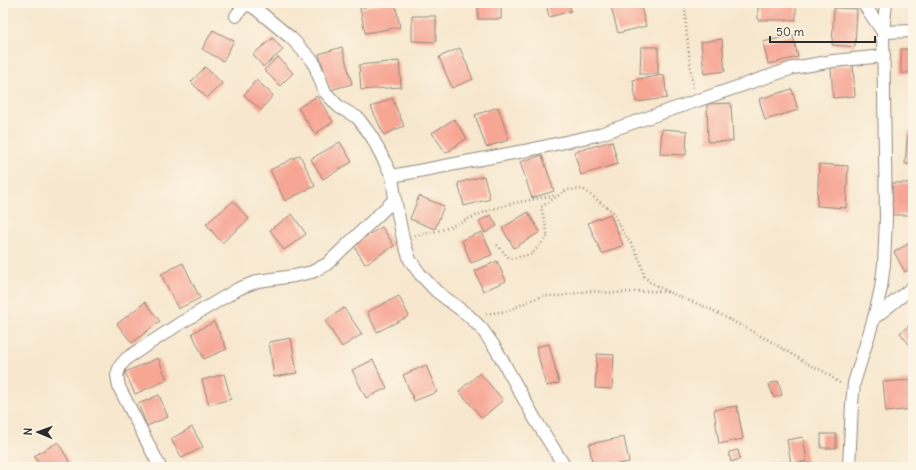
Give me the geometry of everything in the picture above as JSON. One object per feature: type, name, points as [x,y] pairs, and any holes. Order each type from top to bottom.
[{"type":"street","points":[[863,3],[883,32]]},
{"type":"street","points":[[849,467],[854,383],[874,318],[881,288],[886,218],[883,32],[886,3]]},
{"type":"street","points":[[236,16],[242,7],[250,5],[291,38],[313,61],[325,92],[339,107],[358,118],[372,137],[392,176],[403,239],[410,260],[420,274],[436,291],[469,316],[482,329],[496,349],[535,419],[565,467]]},
{"type":"street","points":[[883,32],[913,31]]},
{"type":"street","points":[[392,176],[524,151],[597,135],[793,68],[827,62],[884,56]]},
{"type":"street","points":[[160,467],[118,387],[117,375],[120,366],[127,358],[238,289],[258,281],[312,272],[327,264],[395,199]]},
{"type":"street","points":[[874,318],[913,287]]},
{"type":"path","points":[[685,3],[686,27],[695,102]]},
{"type":"path","points":[[497,245],[510,259],[532,254],[548,236],[541,207],[567,190],[583,190],[613,212],[623,232],[634,248],[641,263],[644,276],[650,282],[668,292],[708,308],[825,372],[841,384],[852,404]]},
{"type":"path","points":[[403,239],[445,229],[492,209],[560,195]]},
{"type":"path","points":[[469,316],[508,311],[543,296],[560,296],[588,291],[614,294],[647,291],[668,292]]},
{"type":"building","points":[[384,3],[395,3],[400,27],[365,33],[360,8]]},
{"type":"building","points":[[478,3],[501,3],[501,19],[478,19]]},
{"type":"building","points":[[546,3],[569,3],[571,11],[549,17]]},
{"type":"building","points":[[610,3],[640,3],[646,26],[618,33]]},
{"type":"building","points":[[758,3],[796,3],[796,20],[758,20]]},
{"type":"building","points":[[834,8],[857,9],[855,47],[832,45]]},
{"type":"building","points":[[412,16],[436,16],[436,42],[412,41]]},
{"type":"building","points":[[213,30],[234,41],[223,61],[202,49]]},
{"type":"building","points":[[793,35],[798,57],[768,64],[763,42]]},
{"type":"building","points":[[273,38],[283,50],[263,67],[253,54]]},
{"type":"building","points":[[722,39],[725,71],[704,74],[701,42]]},
{"type":"building","points":[[342,47],[352,84],[330,90],[319,54]]},
{"type":"building","points":[[641,47],[658,47],[658,74],[640,74]]},
{"type":"building","points":[[460,48],[473,79],[452,88],[439,57]]},
{"type":"building","points":[[901,49],[913,49],[913,73],[901,73]]},
{"type":"building","points":[[278,57],[293,73],[280,86],[264,70]]},
{"type":"building","points":[[399,61],[401,87],[361,90],[359,65]]},
{"type":"building","points":[[853,65],[855,96],[833,98],[831,67]]},
{"type":"building","points":[[205,67],[222,83],[207,98],[191,82]]},
{"type":"building","points":[[664,75],[667,98],[636,102],[633,80]]},
{"type":"building","points":[[256,80],[273,95],[261,110],[244,95]]},
{"type":"building","points":[[792,89],[798,110],[765,120],[759,99]]},
{"type":"building","points":[[317,96],[333,122],[315,134],[298,108]]},
{"type":"building","points":[[392,98],[404,126],[384,135],[371,107]]},
{"type":"building","points":[[731,103],[733,141],[708,142],[707,104]]},
{"type":"building","points":[[498,107],[509,140],[486,147],[475,115]]},
{"type":"building","points":[[454,119],[467,138],[446,153],[432,133]]},
{"type":"building","points":[[662,129],[687,131],[686,155],[660,154]]},
{"type":"building","points":[[908,131],[913,131],[913,164],[905,164]]},
{"type":"building","points":[[612,141],[618,164],[581,175],[574,152]]},
{"type":"building","points":[[340,142],[352,162],[323,179],[311,159]]},
{"type":"building","points":[[300,155],[315,186],[285,201],[270,170]]},
{"type":"building","points":[[542,155],[554,191],[532,198],[520,162]]},
{"type":"building","points":[[819,164],[848,166],[846,208],[817,206]]},
{"type":"building","points":[[484,176],[490,199],[464,206],[458,183]]},
{"type":"building","points":[[892,183],[913,183],[913,215],[892,215]]},
{"type":"building","points":[[419,196],[444,206],[435,229],[410,219]]},
{"type":"building","points":[[233,201],[249,219],[222,243],[206,224]]},
{"type":"building","points":[[528,212],[540,232],[514,248],[502,228]]},
{"type":"building","points":[[292,214],[306,234],[284,250],[270,230]]},
{"type":"building","points":[[610,214],[623,245],[602,254],[588,223]]},
{"type":"building","points":[[491,215],[497,226],[485,233],[479,221]]},
{"type":"building","points":[[382,227],[394,246],[365,264],[353,244]]},
{"type":"building","points":[[482,232],[492,255],[471,263],[462,240]]},
{"type":"building","points":[[913,241],[913,267],[905,272],[894,252]]},
{"type":"building","points":[[497,261],[506,281],[483,291],[475,271]]},
{"type":"building","points":[[183,263],[200,298],[178,309],[161,274]]},
{"type":"building","points":[[399,296],[409,316],[377,332],[367,312]]},
{"type":"building","points":[[145,302],[160,321],[132,343],[117,324]]},
{"type":"building","points":[[344,308],[362,334],[342,347],[325,321]]},
{"type":"building","points":[[214,322],[227,349],[204,359],[192,333]]},
{"type":"building","points":[[913,322],[913,349],[900,333]]},
{"type":"building","points":[[291,338],[297,373],[274,377],[269,342]]},
{"type":"building","points":[[549,344],[559,383],[546,386],[536,347]]},
{"type":"building","points":[[597,354],[614,355],[612,389],[595,388]]},
{"type":"building","points":[[158,358],[167,380],[135,394],[125,372]]},
{"type":"building","points":[[373,360],[387,388],[366,398],[352,370]]},
{"type":"building","points":[[426,365],[437,392],[414,401],[403,375]]},
{"type":"building","points":[[480,373],[503,400],[482,418],[459,391]]},
{"type":"building","points":[[224,374],[231,399],[209,405],[202,380]]},
{"type":"building","points":[[912,380],[913,409],[886,412],[883,382]]},
{"type":"building","points":[[778,381],[782,395],[774,398],[769,384]]},
{"type":"building","points":[[159,395],[168,417],[147,426],[138,404]]},
{"type":"building","points":[[737,406],[743,439],[719,444],[714,410]]},
{"type":"building","points":[[192,427],[203,447],[182,458],[171,439]]},
{"type":"building","points":[[821,434],[836,434],[836,448],[821,448]]},
{"type":"building","points":[[624,437],[629,462],[602,467],[593,467],[589,444]]},
{"type":"building","points":[[803,437],[807,461],[791,464],[787,440]]},
{"type":"building","points":[[58,442],[70,463],[64,467],[41,467],[34,456]]},
{"type":"building","points":[[738,450],[740,459],[731,462],[729,452]]},
{"type":"building","points":[[782,462],[783,467],[756,467],[756,466]]},
{"type":"building","points":[[814,463],[814,467],[795,467],[794,464]]}]
